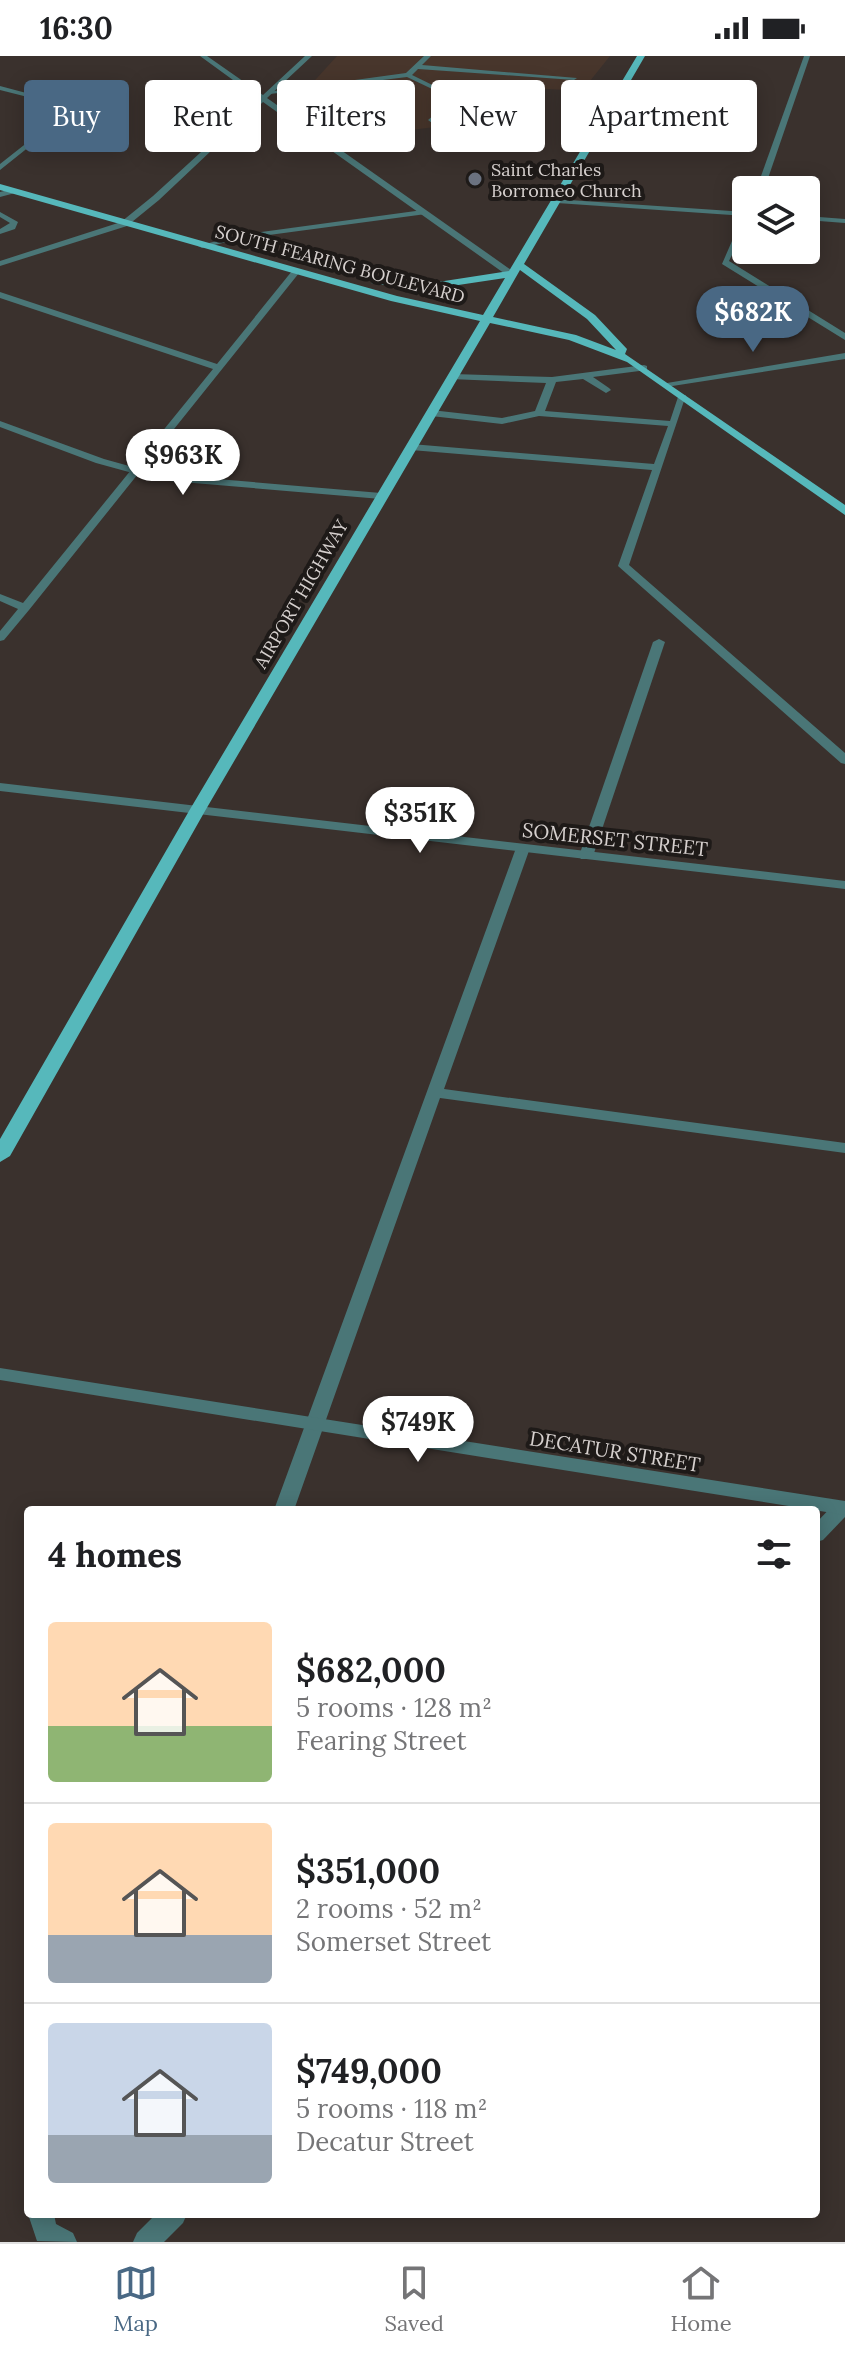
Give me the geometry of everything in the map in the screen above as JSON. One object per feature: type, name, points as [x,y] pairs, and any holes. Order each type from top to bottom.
[{"type":"main road","name":"AIRPORT HIGHWAY","points":[[0,1156],[197,811],[641,56]]},
{"type":"main road","name":"SOUTH FEARING BOULEVARD","points":[[0,187],[295,273],[572,337],[644,368],[845,511]]},
{"type":"main road","points":[[295,273],[425,287],[514,269],[591,317],[631,360]]},
{"type":"street","points":[[203,56],[267,96],[423,212],[514,269]]},
{"type":"street","points":[[0,264],[124,224],[309,56]]},
{"type":"street","points":[[267,96],[408,75],[428,56]]},
{"type":"street","points":[[765,176],[807,56]]},
{"type":"street","points":[[417,67],[574,78]]},
{"type":"street","points":[[408,75],[431,86]]},
{"type":"street","points":[[0,88],[76,107],[0,168]]},
{"type":"street","points":[[0,195],[12,191]]},
{"type":"street","points":[[557,201],[732,215]]},
{"type":"street","points":[[202,246],[239,237],[423,212]]},
{"type":"street","points":[[0,214],[14,222],[12,227],[0,232]]},
{"type":"street","points":[[820,219],[845,221]]},
{"type":"street","points":[[732,247],[725,262],[845,337]]},
{"type":"street","points":[[0,638],[295,273]]},
{"type":"street","points":[[0,295],[220,368]]},
{"type":"street","points":[[666,384],[845,356]]},
{"type":"street","points":[[453,377],[501,384],[644,368]]},
{"type":"street","points":[[585,376],[606,390]]},
{"type":"street","points":[[539,413],[552,380]]},
{"type":"street","points":[[683,397],[623,566],[845,760]]},
{"type":"street","points":[[637,412],[652,423]]},
{"type":"street","points":[[431,413],[486,414],[502,421],[539,413],[673,424]]},
{"type":"street","points":[[0,424],[137,471],[222,485],[381,496]]},
{"type":"street","points":[[411,447],[658,467]]},
{"type":"street","points":[[0,597],[25,608]]},
{"type":"street","points":[[586,856],[659,642]]},
{"type":"street","name":"SOMERSET STREET","points":[[0,787],[845,885]]},
{"type":"street","points":[[285,1506],[523,848]]},
{"type":"street","points":[[435,1093],[845,1148]]},
{"type":"street","name":"DECATUR STREET","points":[[0,1374],[843,1508]]},
{"type":"street","points":[[820,1531],[843,1508]]},
{"type":"street","points":[[42,2218],[46,2232],[64,2242]]},
{"type":"street","points":[[146,2242],[170,2218]]},
{"type":"shaded area","points":[[337,56],[610,56],[591,80],[561,80],[561,90],[545,89],[545,80],[431,80],[431,128],[415,129],[415,80],[315,80]]},
{"type":"place","name":"Saint Charles Borromeo Church","points":[[475,179]]}]
